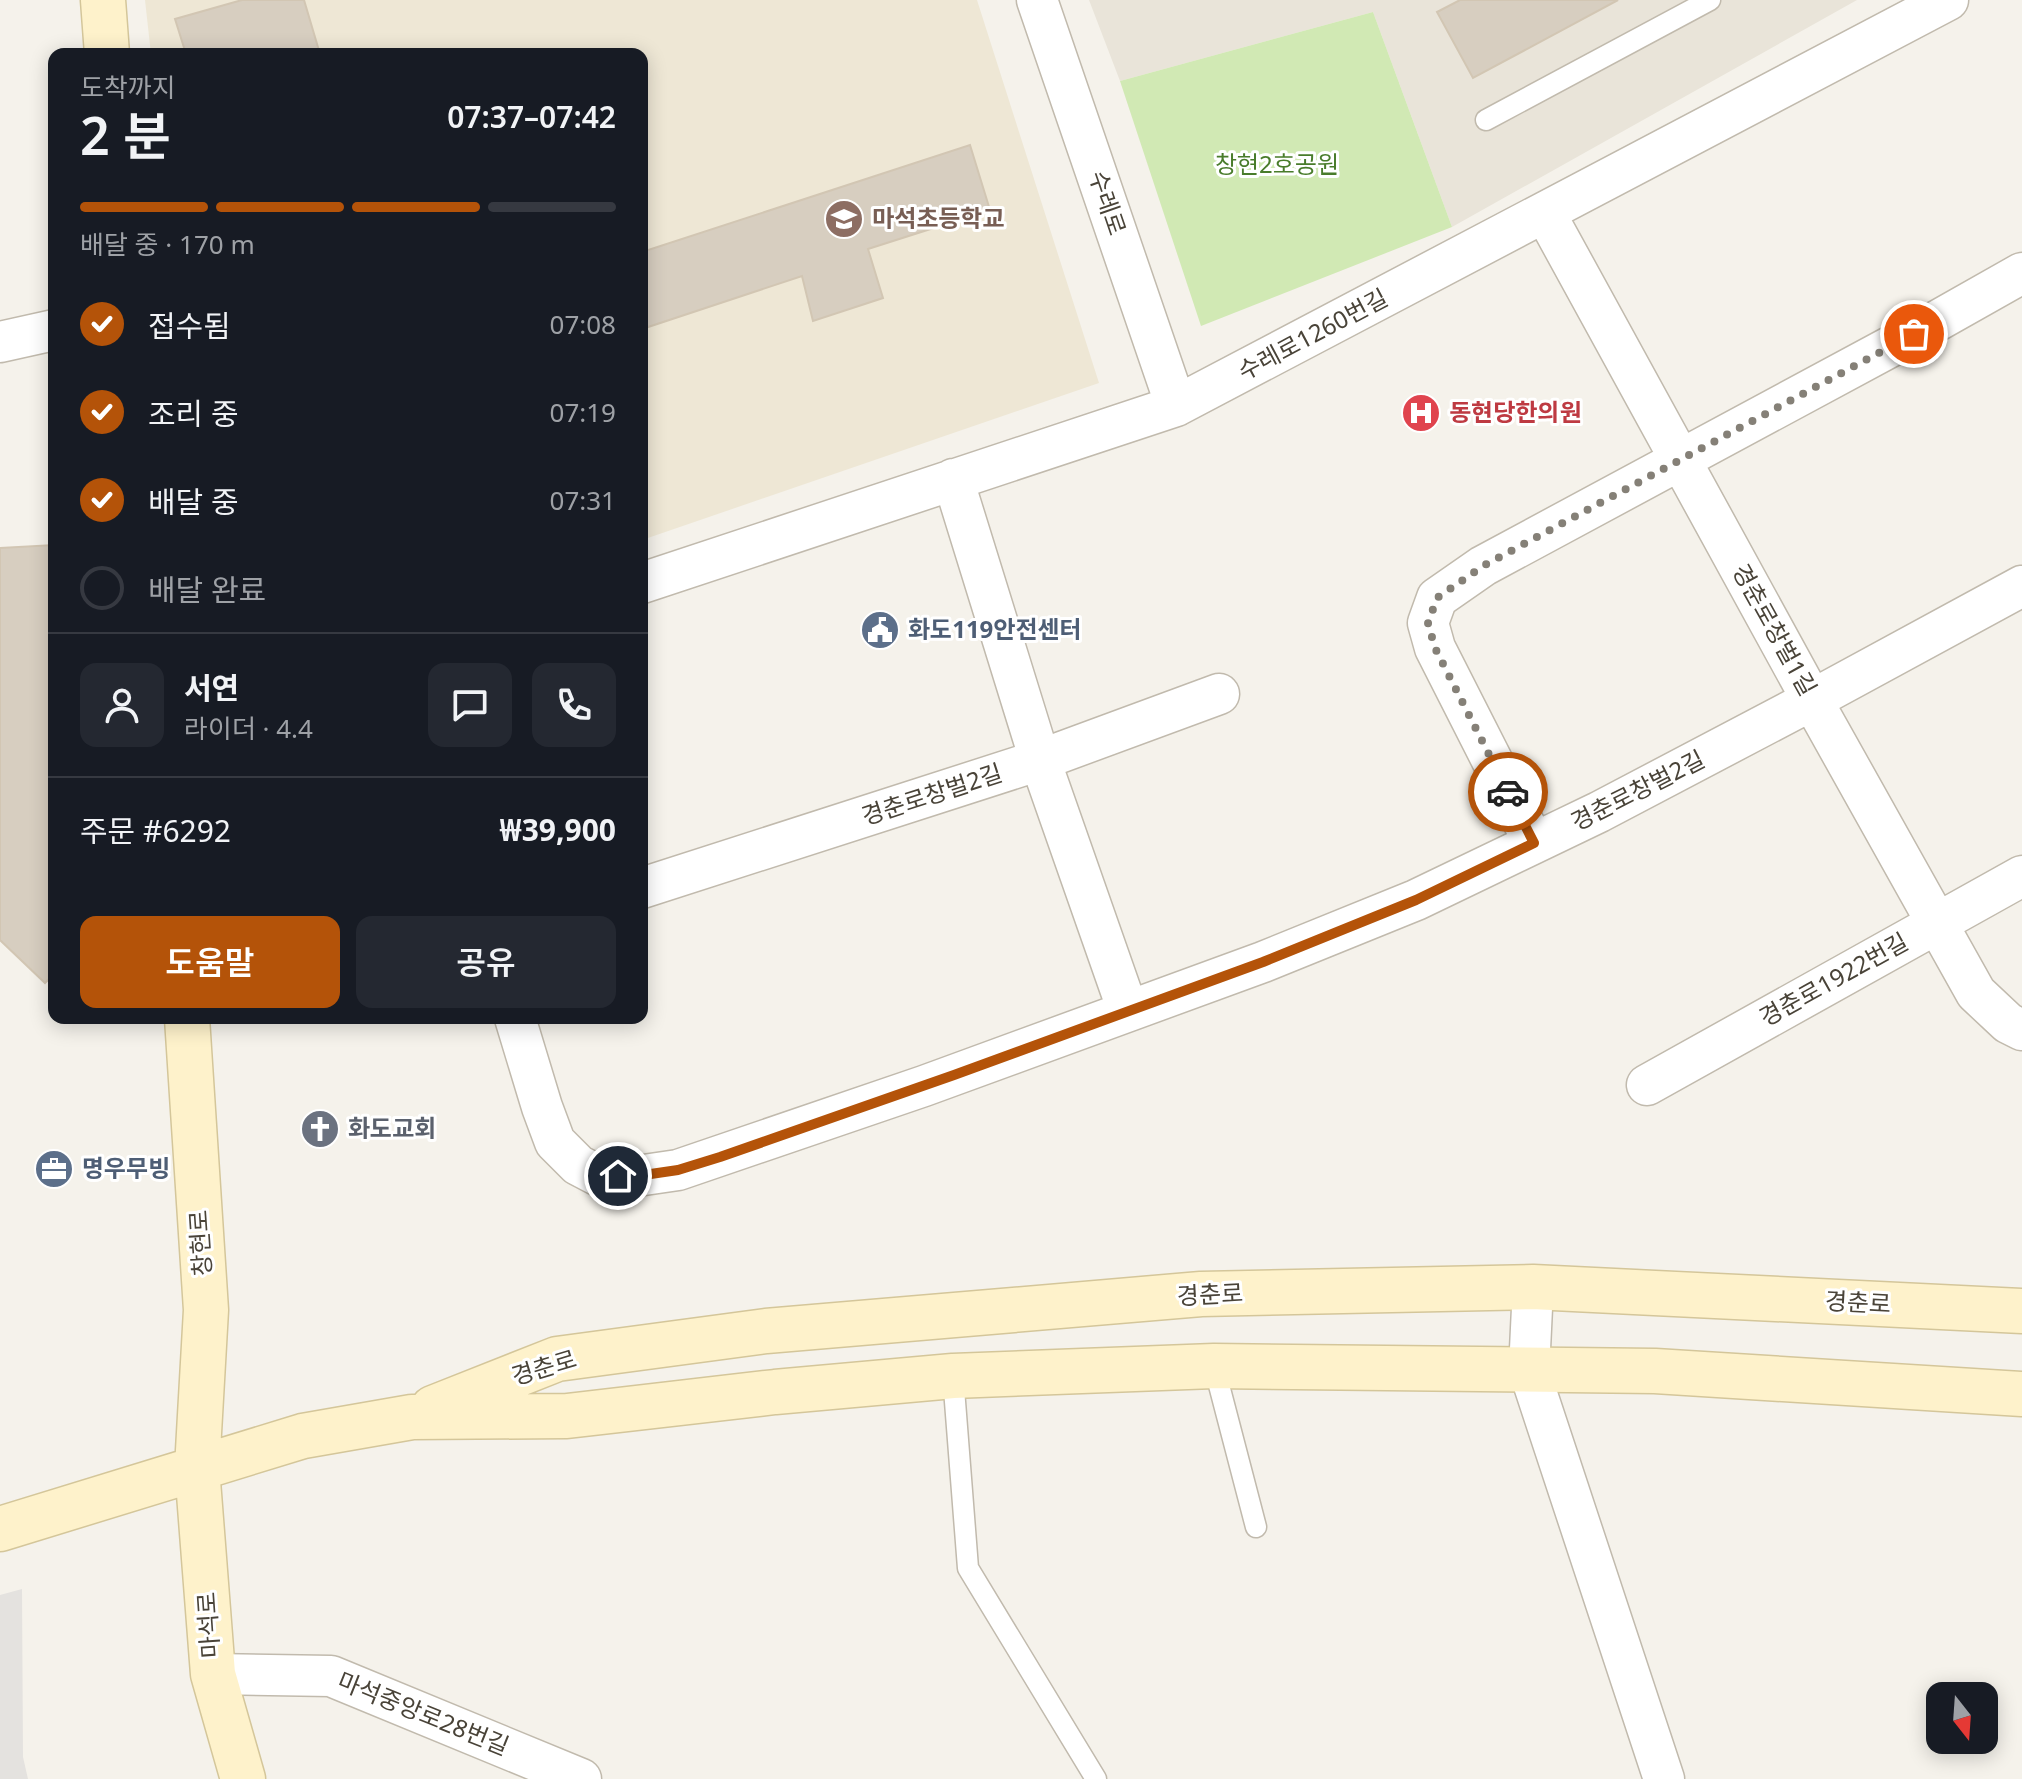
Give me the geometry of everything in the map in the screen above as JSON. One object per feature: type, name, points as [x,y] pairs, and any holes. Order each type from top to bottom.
[{"type":"street","points":[[103,0],[107,48]]},
{"type":"street","name":"수레로","points":[[1037,0],[1176,406]]},
{"type":"street","name":"수레로1260번길","points":[[648,581],[1176,406],[1948,0]]},
{"type":"street","name":"경춘로창벌1길","points":[[1545,213],[1976,993],[2008,1023],[2022,1030]]},
{"type":"street","points":[[1534,843],[1435,648],[1428,623],[1437,598],[1483,566],[2022,273]]},
{"type":"street","points":[[0,342],[48,331]]},
{"type":"street","points":[[953,479],[1040,760],[1128,1011]]},
{"type":"street","name":"경춘로창벌2길","points":[[517,1024],[555,1142],[578,1165],[599,1176],[637,1176],[678,1170],[924,1086],[1263,962],[1416,900],[1599,812],[2022,586]]},
{"type":"street","name":"경춘로창벌2길","points":[[648,886],[1040,760],[1219,694]]},
{"type":"street","name":"경춘로1922번길","points":[[1647,1085],[2022,876]]},
{"type":"street","name":"창현로","points":[[187,1024],[206,1310],[197,1468]]},
{"type":"street","points":[[1533,1287],[1529,1370],[1664,1779]]},
{"type":"street","name":"경춘로","points":[[412,1417],[557,1359],[766,1331],[1201,1294],[1533,1287],[2022,1311]]},
{"type":"street","name":"경춘로","points":[[13,1525],[303,1436],[412,1417],[567,1416],[775,1392],[953,1376],[1214,1366],[1655,1371],[2022,1394]]},
{"type":"street","name":"마석로","points":[[197,1468],[213,1674],[243,1779]]},
{"type":"street","name":"마석중앙로28번길","points":[[213,1674],[331,1676],[564,1776]]},
{"type":"lane","points":[[1486,120],[1710,0]]},
{"type":"lane","points":[[1214,1366],[1256,1527]]},
{"type":"lane","points":[[953,1376],[968,1568],[1096,1779]]},
{"type":"shaded area","name":"마석초등학교","points":[[145,0],[977,0],[1099,383],[648,538],[648,48],[150,48]]},
{"type":"shaded area","points":[[1089,0],[1857,0],[1452,227],[1373,12],[1120,81]]},
{"type":"shaded area","points":[[22,1589],[23,1757],[28,1779],[0,1779],[0,1595]]},
{"type":"green space","name":"창현2호공원","points":[[1373,12],[1452,227],[1201,326],[1120,81]]},
{"type":"building","points":[[242,0],[304,0],[318,48],[184,48],[175,19]]},
{"type":"building","points":[[1460,0],[1618,0],[1473,78],[1437,12]]},
{"type":"building","points":[[970,145],[990,210],[868,249],[883,298],[813,321],[802,276],[648,327],[648,250]]},
{"type":"building","points":[[48,545],[48,980],[45,983],[0,940],[0,548]]},
{"type":"way so far","points":[[1508,792],[1435,648],[1428,623],[1437,598],[1483,566],[1914,334]]},
{"type":"place","name":"마석초등학교","points":[[844,219]]},
{"type":"place","name":"동현당한의원","points":[[1421,413]]},
{"type":"place","name":"화도119안전센터","points":[[880,630]]},
{"type":"place","name":"화도교회","points":[[320,1129]]},
{"type":"place","name":"명우무빙","points":[[54,1169]]},
{"type":"route","points":[[618,1176],[678,1170],[720,1157],[1263,962],[1416,900],[1534,843],[1508,792]]}]
